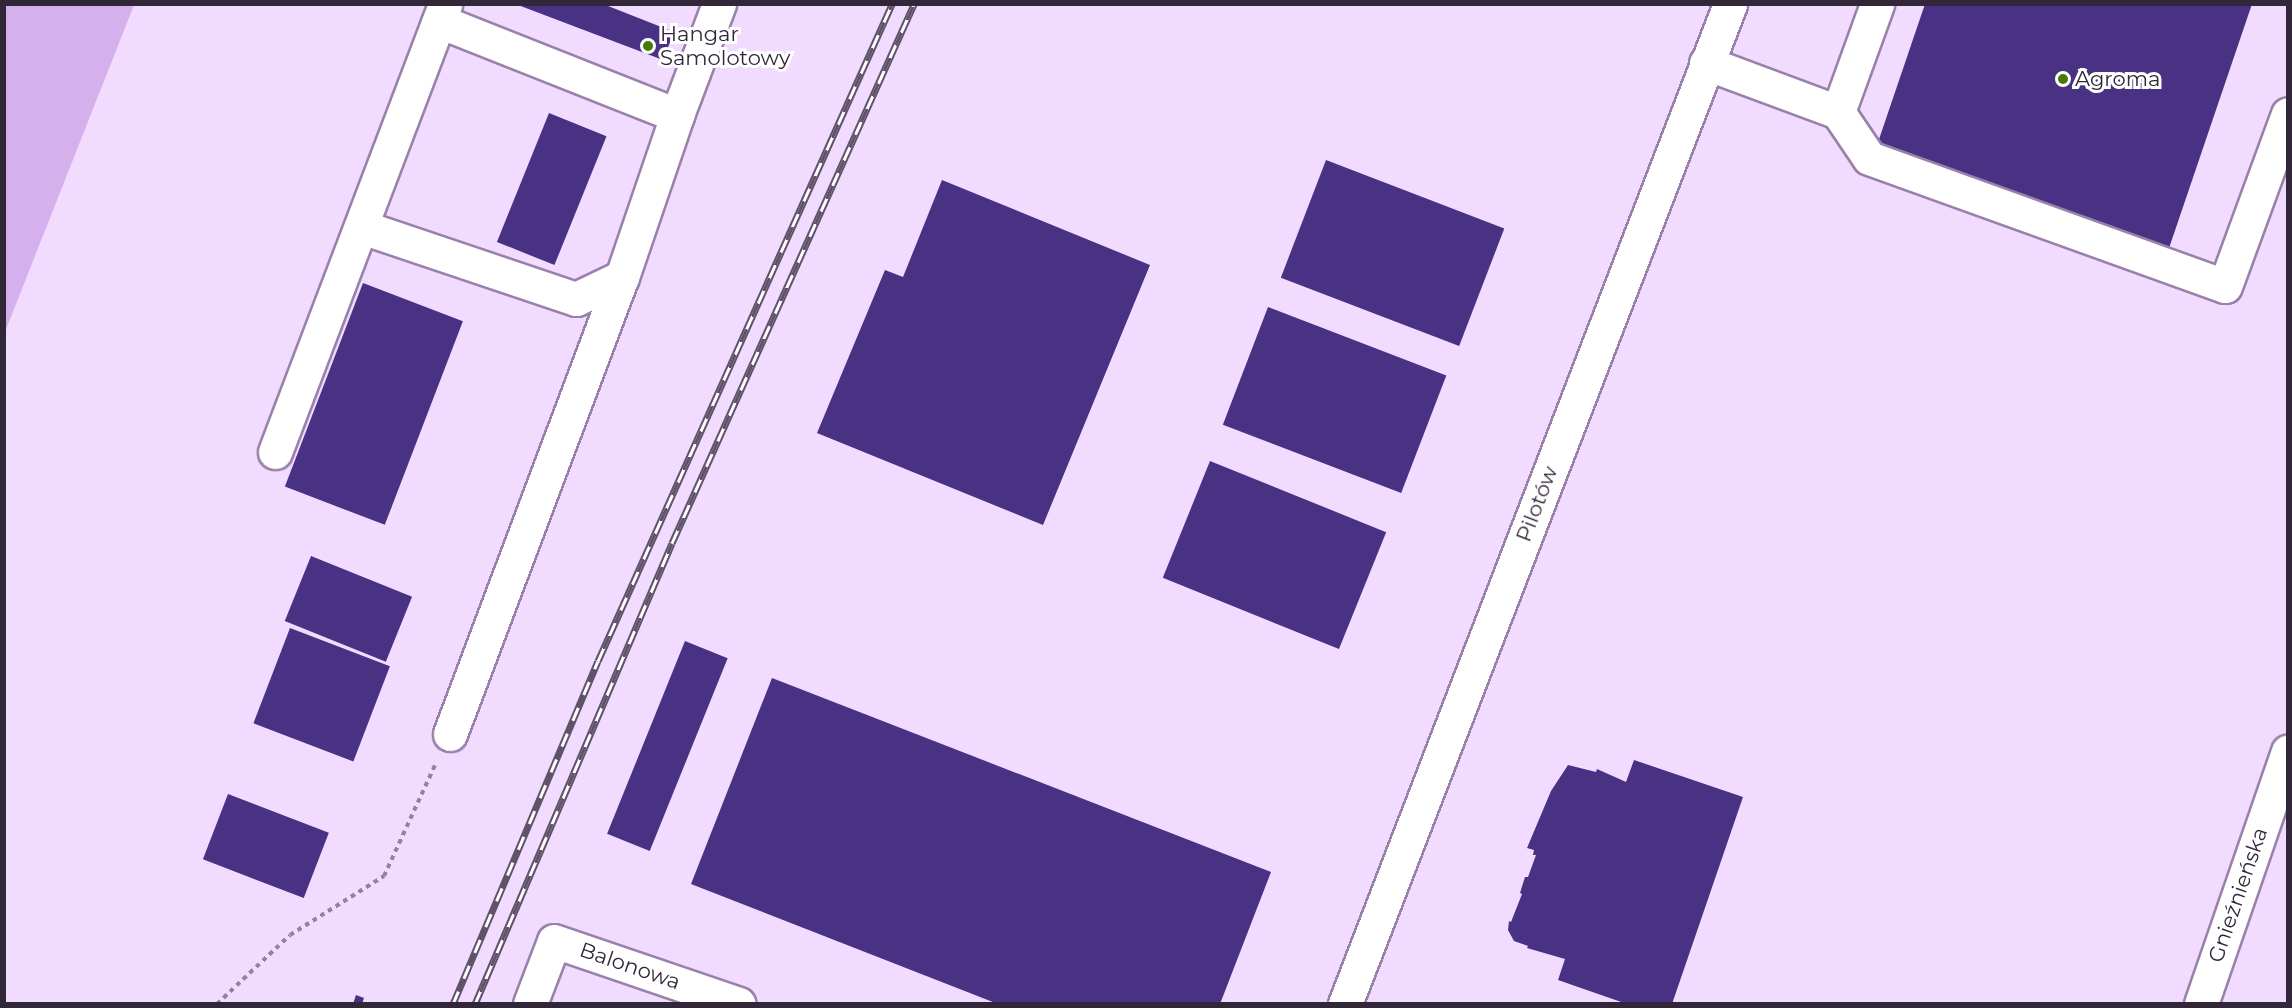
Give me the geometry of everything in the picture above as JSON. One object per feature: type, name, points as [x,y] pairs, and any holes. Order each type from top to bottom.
[{"type":"street","points":[[450,734],[622,277],[676,115],[719,4]]},
{"type":"street","name":"Pilotów","points":[[1345,1004],[1730,4]]},
{"type":"street","points":[[1838,112],[1877,4]]},
{"type":"street","points":[[275,452],[442,13],[676,115]]},
{"type":"street","points":[[1706,63],[1838,112],[1869,158],[2225,286],[2288,114]]},
{"type":"street","points":[[362,227],[576,299],[622,277]]},
{"type":"street","name":"Gnieźnieńska","points":[[2201,1004],[2288,752]]},
{"type":"street","name":"Balonowa","points":[[530,1004],[554,941],[739,1004]]},
{"type":"path","points":[[217,1004],[290,935],[384,876],[450,734]]},
{"type":"shaded area","points":[[4,5],[134,5],[5,332]]},
{"type":"building","name":"Hangar Samolotowy","points":[[603,4],[674,32],[663,60],[518,5]]},
{"type":"building","name":"Agroma","points":[[1925,4],[2252,4],[2167,254],[1874,154]]},
{"type":"building","points":[[549,113],[606,136],[554,265],[497,242]]},
{"type":"building","points":[[1326,160],[1504,228],[1459,346],[1281,278]]},
{"type":"building","points":[[942,180],[1150,265],[1043,525],[817,433],[885,270],[903,277]]},
{"type":"building","points":[[363,283],[463,321],[385,525],[285,487]]},
{"type":"building","points":[[1268,307],[1446,375],[1401,493],[1223,425]]},
{"type":"building","points":[[1210,461],[1386,532],[1339,649],[1163,578]]},
{"type":"building","points":[[311,556],[412,597],[386,662],[285,621]]},
{"type":"building","points":[[290,628],[390,666],[353,762],[253,723]]},
{"type":"building","points":[[685,641],[728,658],[650,851],[607,834]]},
{"type":"building","points":[[772,678],[1271,872],[1220,1004],[998,1004],[691,884]]},
{"type":"building","points":[[1634,760],[1743,797],[1672,1004],[1627,1004],[1558,980],[1565,959],[1527,948],[1528,946],[1514,941],[1508,930],[1509,921],[1511,922],[1522,894],[1520,893],[1525,877],[1528,877],[1536,855],[1533,855],[1534,850],[1527,848],[1551,791],[1568,765],[1596,772],[1597,769],[1626,782]]},
{"type":"building","points":[[228,794],[329,833],[304,898],[203,859]]},
{"type":"building","points":[[356,995],[364,998],[362,1004],[353,1004]]},
{"type":"railway","points":[[453,1004],[598,661],[892,4]]},
{"type":"railway","points":[[475,1004],[672,543],[914,4]]},
{"type":"place","name":"Hangar Samolotowy","points":[[648,46]]},
{"type":"place","name":"Agroma","points":[[2063,79]]}]
